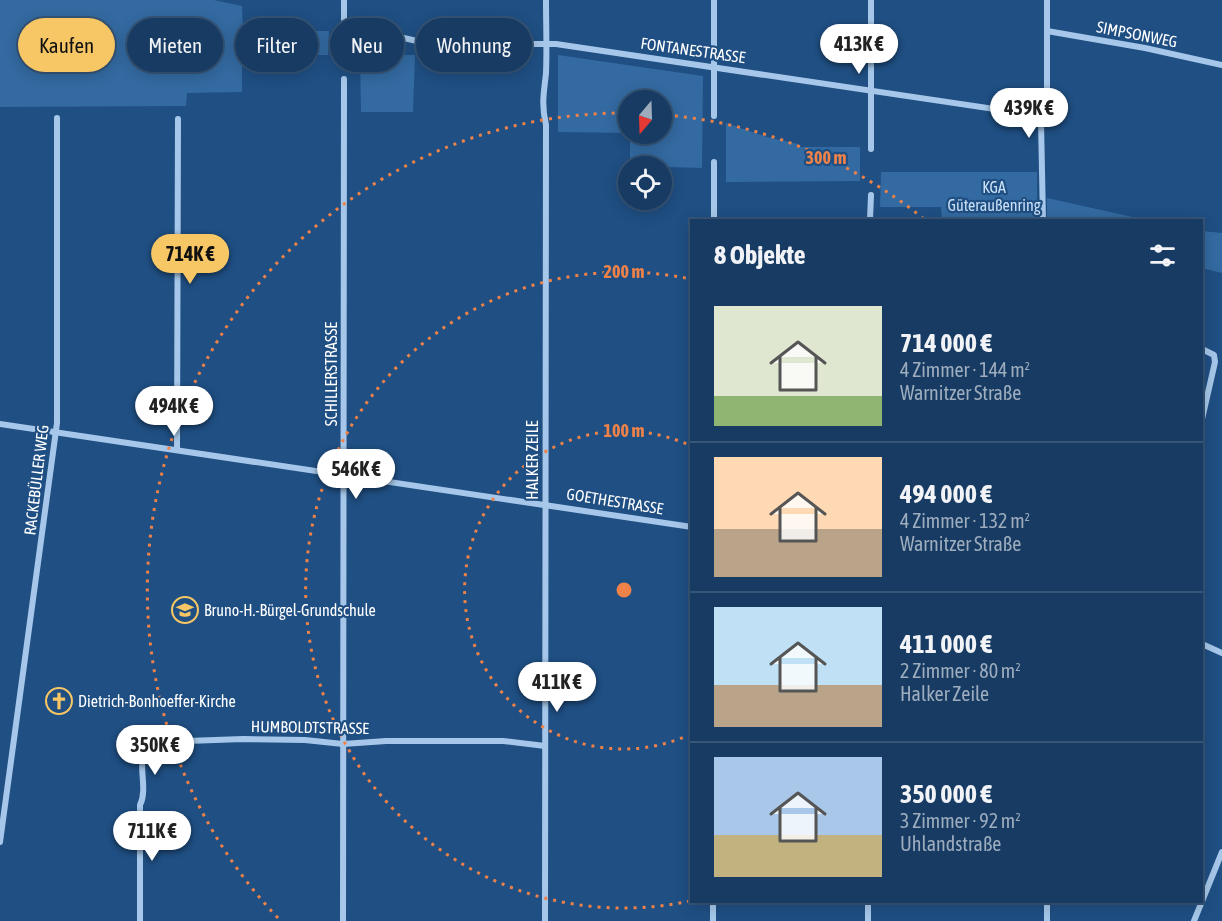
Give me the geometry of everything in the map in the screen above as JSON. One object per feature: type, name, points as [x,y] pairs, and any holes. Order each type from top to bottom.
[{"type":"street","name":"FONTANESTRASSE","points":[[344,0],[344,23],[430,44],[546,44],[1021,112],[1039,110]]},
{"type":"street","name":"HALKER ZEILE","points":[[545,921],[546,125],[542,92],[546,74],[546,0]]},
{"type":"street","points":[[714,0],[714,116]]},
{"type":"street","points":[[871,0],[871,149]]},
{"type":"street","points":[[1043,219],[1039,110],[1046,101],[1047,91],[1047,0]]},
{"type":"street","name":"SIMPSONWEG","points":[[1047,32],[1145,48],[1222,65]]},
{"type":"street","name":"SCHILLERSTRASSE","points":[[343,921],[344,79]]},
{"type":"street","name":"RACKEBÜLLER WEG","points":[[0,842],[56,432],[57,118]]},
{"type":"street","points":[[177,450],[178,119]]},
{"type":"street","points":[[714,162],[714,219]]},
{"type":"street","points":[[870,195],[870,219]]},
{"type":"street","points":[[1203,350],[1214,355],[1215,363],[1203,415]]},
{"type":"street","name":"GOETHESTRASSE","points":[[0,424],[690,527]]},
{"type":"street","points":[[1203,644],[1222,653]]},
{"type":"street","name":"HUMBOLDTSTRASSE","points":[[140,921],[140,806],[143,798],[143,754],[159,742],[243,739],[305,740],[343,744],[386,741],[503,741],[544,746]]},
{"type":"street","points":[[1203,899],[1222,852]]},
{"type":"street","points":[[713,903],[713,921]]},
{"type":"street","points":[[868,903],[868,921]]},
{"type":"street","points":[[1047,903],[1047,921]]},
{"type":"street","points":[[1194,921],[1201,903]]},
{"type":"green space","points":[[0,0],[214,0],[242,6],[242,18],[235,18],[235,72],[242,72],[242,92],[187,93],[186,106],[0,107]]},
{"type":"green space","points":[[318,31],[329,31],[328,55],[318,55]]},
{"type":"green space","points":[[404,55],[415,55],[413,112],[361,112],[360,72],[404,72]]},
{"type":"green space","points":[[558,55],[703,76],[702,168],[672,167],[672,156],[630,156],[630,144],[672,144],[672,90],[618,90],[618,133],[558,132]]},
{"type":"green space","points":[[726,123],[767,137],[798,144],[798,147],[860,147],[860,181],[726,182]]},
{"type":"green space","name":"KGA Güteraußenring","points":[[881,172],[1037,172],[1037,219],[942,219],[941,207],[880,207]]},
{"type":"green space","name":"KGA Güteraußenring","points":[[1047,198],[1142,219],[1047,219]]},
{"type":"green space","points":[[1203,231],[1222,233],[1222,273],[1203,268]]},
{"type":"place","name":"Bruno-H.-Bürgel-Grundschule","points":[[185,610]]},
{"type":"place","name":"Dietrich-Bonhoeffer-Kirche","points":[[59,701]]}]
